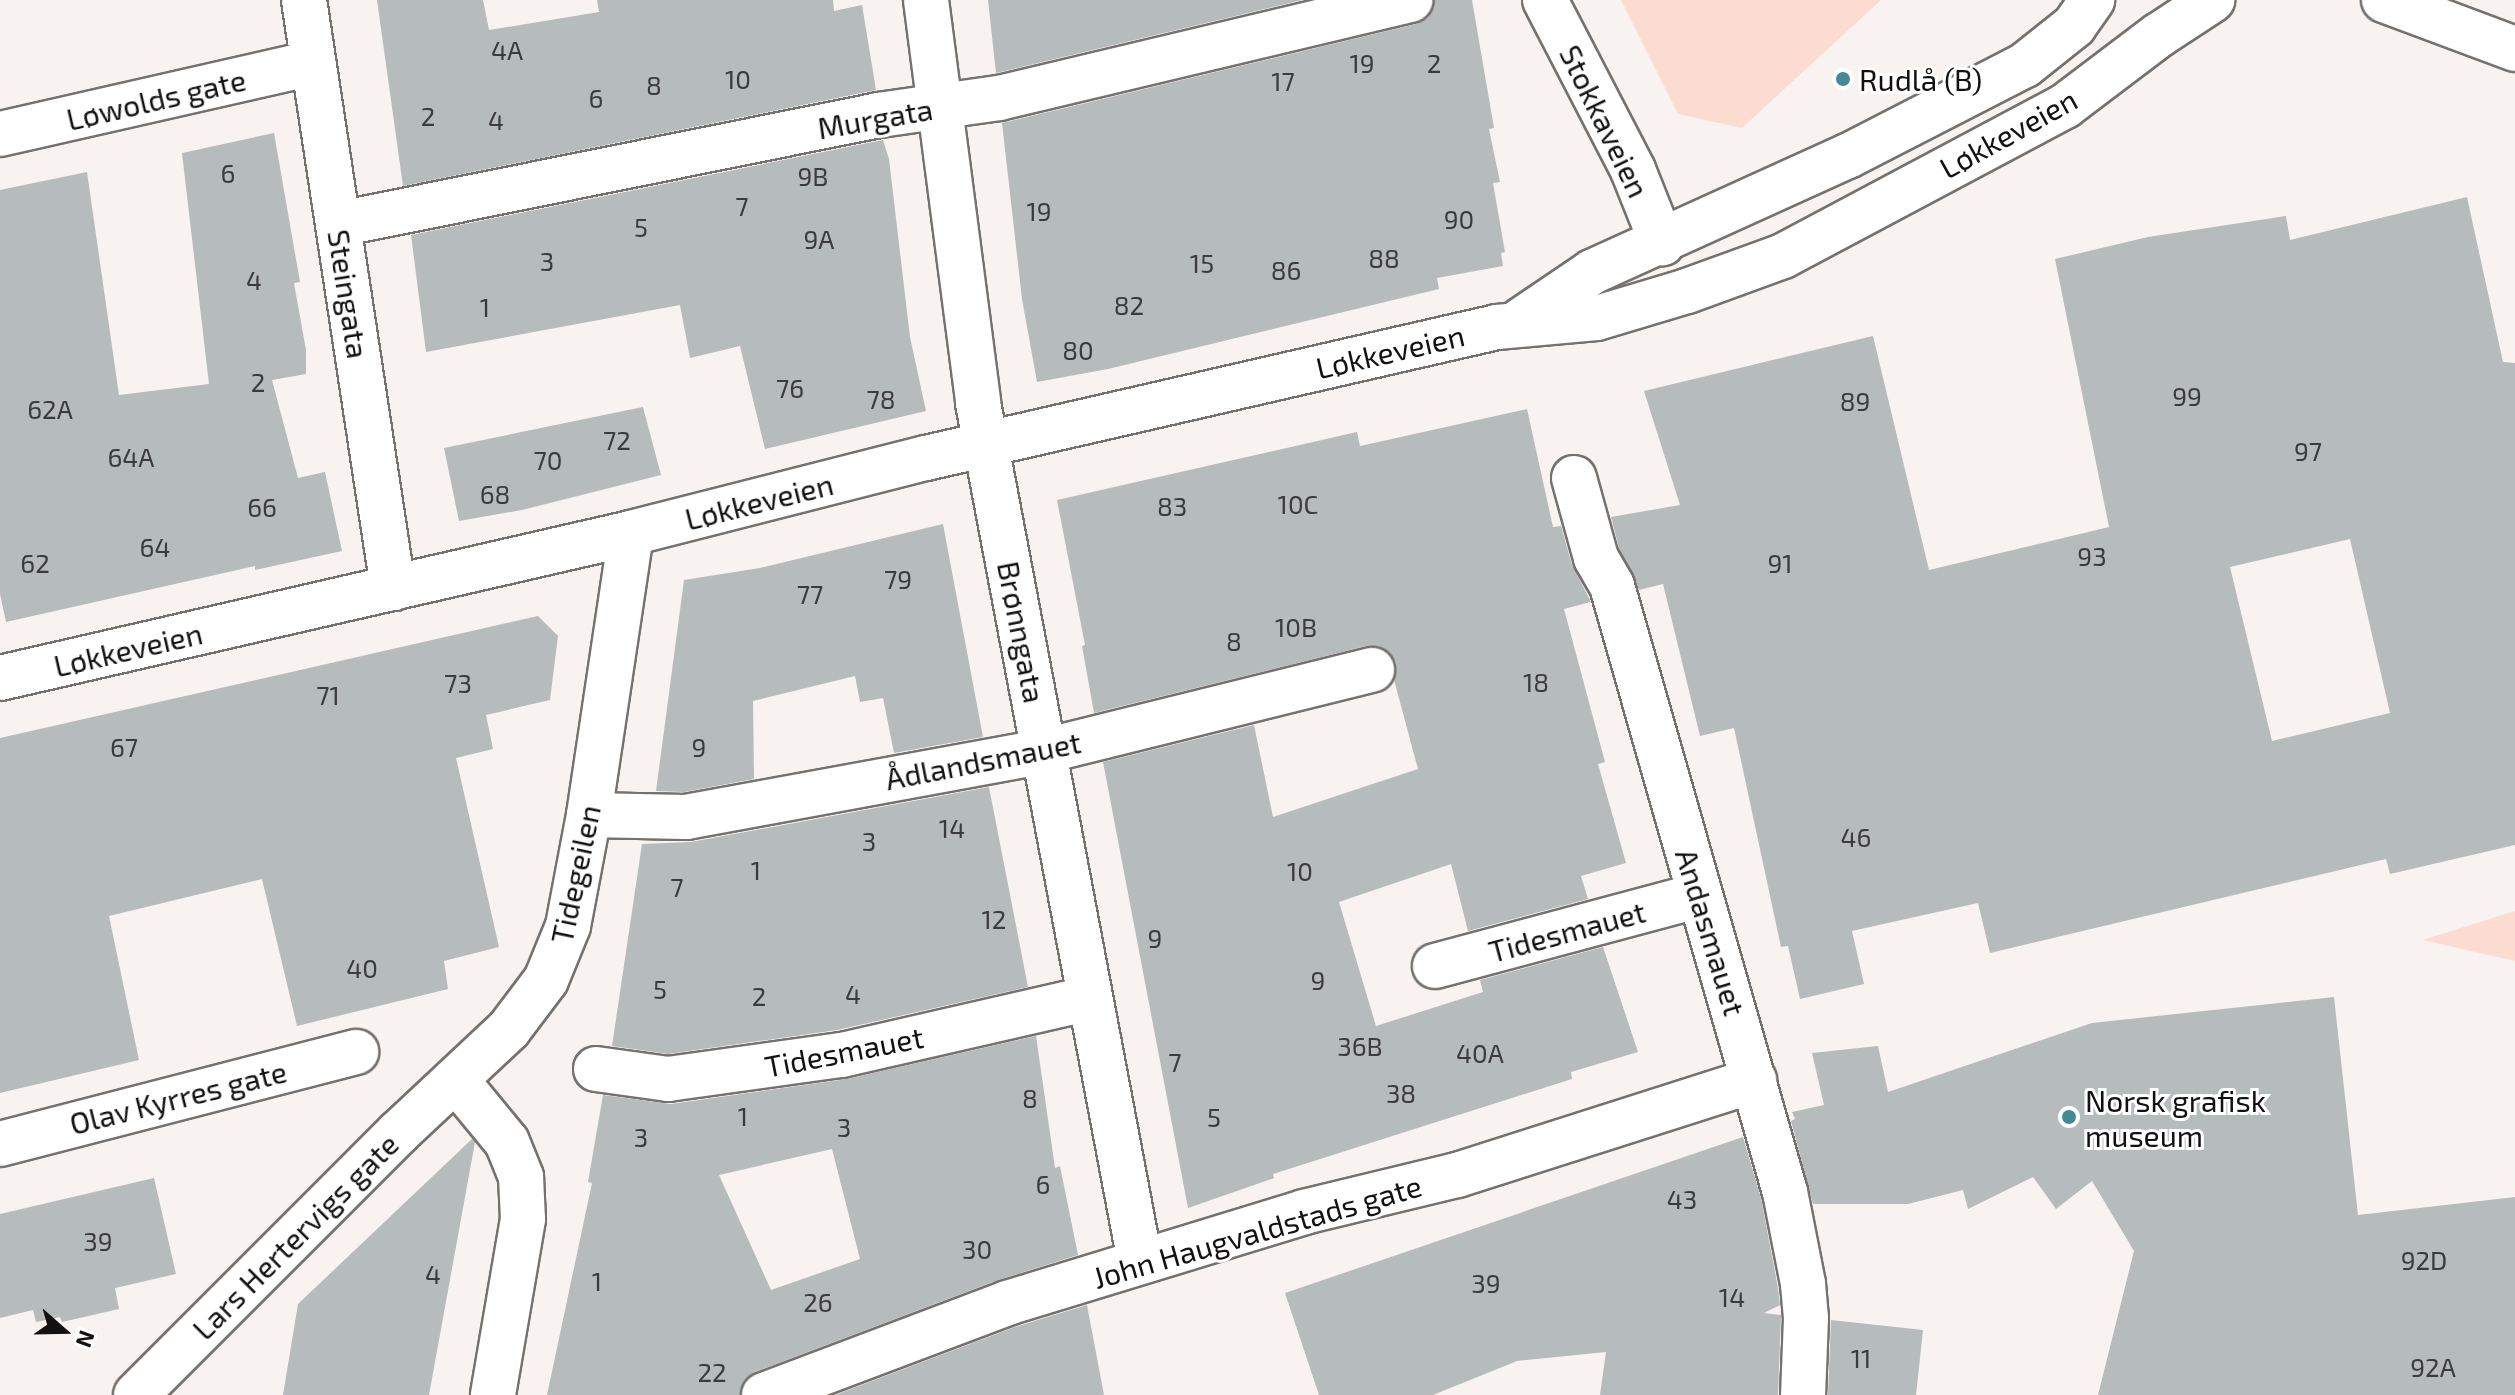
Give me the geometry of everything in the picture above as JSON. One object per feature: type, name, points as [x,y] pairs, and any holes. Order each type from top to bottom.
[{"type":"street","name":"Steingata","points":[[304,0],[393,588]]},
{"type":"street","name":"Brønngata","points":[[926,0],[978,403],[1140,1261]]},
{"type":"street","name":"Murgata","points":[[339,224],[879,115],[999,98],[1410,0]]},
{"type":"street","name":"Stokkaveien","points":[[1545,0],[1633,170],[1662,243]]},
{"type":"street","name":"Løkkeveien","points":[[1518,322],[1592,272],[1662,243],[1848,156],[2025,65],[2074,26],[2092,0]]},
{"type":"street","name":"Løkkeveien","points":[[0,678],[631,533],[987,445],[1518,322],[1597,318],[1740,274],[1783,256],[2065,106],[2159,35],[2212,0]]},
{"type":"street","points":[[2384,0],[2515,49]]},
{"type":"street","name":"Løwolds gate","points":[[0,134],[313,63]]},
{"type":"street","name":"Andasmauet","points":[[1574,478],[1596,558],[1612,586],[1785,1192],[1803,1284],[1806,1318],[1803,1395]]},
{"type":"street","name":"Tidegeilen","points":[[456,1080],[509,1029],[546,980],[568,926],[589,815],[631,533]]},
{"type":"street","name":"Ådlandsmauet","points":[[589,815],[686,817],[1044,751],[1372,670]]},
{"type":"street","name":"Tidesmauet","points":[[1435,966],[1700,895]]},
{"type":"street","name":"Tidesmauet","points":[[596,1069],[668,1079],[842,1055],[1090,998]]},
{"type":"street","name":"Olav Kyrres gate","points":[[0,1144],[356,1052]]},
{"type":"street","points":[[456,1080],[507,1142],[521,1177],[523,1219],[493,1395]]},
{"type":"street","name":"Lars Hertervigs gate","points":[[136,1395],[364,1166],[456,1080]]},
{"type":"street","name":"John Haugvaldstads gate","points":[[764,1395],[1007,1303],[1304,1212],[1457,1175],[1754,1080]]},
{"type":"shaded area","points":[[1621,0],[1881,0],[1742,128],[1678,114]]},
{"type":"shaded area","points":[[2515,911],[2515,961],[2423,940]]},
{"type":"building","points":[[377,0],[483,0],[489,30],[599,12],[597,0],[833,0],[834,11],[862,5],[876,90],[403,186]]},
{"type":"building","points":[[988,0],[1302,0],[996,73]]},
{"type":"building","points":[[1434,0],[1472,0],[1494,128],[1489,129],[1500,182],[1493,183],[1505,252],[1501,253],[1503,266],[1437,278],[1439,289],[1108,369],[1037,382],[1022,299],[1002,123],[1416,24],[1428,18]]},
{"type":"building","points":[[274,133],[300,282],[294,283],[306,350],[306,374],[272,380],[298,478],[325,472],[342,551],[255,570],[255,566],[6,622],[0,594],[0,190],[87,172],[119,395],[209,384],[182,153]]},
{"type":"building","points":[[883,140],[889,159],[910,337],[926,411],[765,449],[740,346],[690,358],[680,305],[426,352],[411,235]]},
{"type":"building","points":[[2467,197],[2503,362],[2515,363],[2515,845],[2390,874],[2386,859],[1990,953],[1978,903],[1852,931],[1864,984],[1800,999],[1788,946],[1781,947],[1734,728],[1700,736],[1663,584],[1639,590],[1619,548],[1611,517],[1680,505],[1644,391],[1873,336],[1929,570],[2109,527],[2055,259],[2148,237],[2286,216],[2290,240]],"holes":[[[2350,539],[2390,713],[2272,741],[2230,567]]]},
{"type":"building","points":[[643,407],[661,475],[522,510],[459,521],[444,448]]},
{"type":"building","points":[[1527,409],[1553,527],[1561,526],[1572,565],[1591,602],[1564,609],[1605,762],[1598,764],[1626,863],[1581,876],[1588,899],[1468,931],[1451,864],[1339,902],[1376,1026],[1483,992],[1480,980],[1603,947],[1638,1052],[1571,1072],[1572,1079],[1273,1174],[1274,1178],[1188,1208],[1103,762],[1254,725],[1273,817],[1418,769],[1394,680],[1396,663],[1389,652],[1378,646],[1366,646],[1094,713],[1082,646],[1085,645],[1057,500],[1357,432],[1360,446]]},
{"type":"building","points":[[943,524],[983,737],[894,753],[883,698],[860,702],[855,676],[753,701],[754,779],[684,792],[656,791],[684,580],[760,568]]},
{"type":"building","points":[[538,616],[558,636],[550,700],[486,715],[493,749],[456,758],[499,947],[444,961],[448,989],[297,1026],[262,879],[109,916],[139,1060],[0,1093],[0,738]]},
{"type":"building","points":[[989,787],[1028,987],[837,1030],[668,1054],[612,1046],[642,844],[691,842]]},
{"type":"building","points":[[2334,997],[2358,1215],[2515,1197],[2515,1395],[2098,1395],[2134,1251],[2092,1181],[2056,1209],[2033,1177],[1968,1209],[1963,1190],[1908,1204],[1813,1204],[1791,1121],[1795,1119],[1792,1112],[1824,1105],[1812,1053],[1878,1046],[1888,1092],[2092,1023]]},
{"type":"building","points":[[1036,1036],[1055,1168],[1060,1166],[1078,1255],[998,1280],[755,1372],[744,1380],[740,1395],[547,1395],[592,1183],[588,1182],[603,1095],[671,1104],[847,1079]],"holes":[[[832,1149],[860,1259],[771,1290],[719,1175]]]},
{"type":"building","points":[[1743,1137],[1761,1198],[1778,1288],[1780,1305],[1764,1313],[1781,1315],[1778,1395],[1600,1395],[1606,1352],[1517,1361],[1433,1395],[1319,1395],[1285,1293]]},
{"type":"building","points":[[472,1139],[475,1142],[429,1395],[283,1395],[298,1304]]},
{"type":"building","points":[[154,1178],[176,1274],[115,1288],[119,1309],[62,1322],[60,1317],[36,1322],[33,1310],[0,1318],[0,1214]]},
{"type":"building","points":[[1087,1305],[1104,1395],[835,1395],[1015,1327]]},
{"type":"building","points":[[1831,1320],[1923,1330],[1916,1395],[1828,1395]]},
{"type":"place","name":"Rudlå (B)","points":[[1843,79]]},
{"type":"place","name":"Norsk grafisk museum","points":[[2069,1117]]}]
